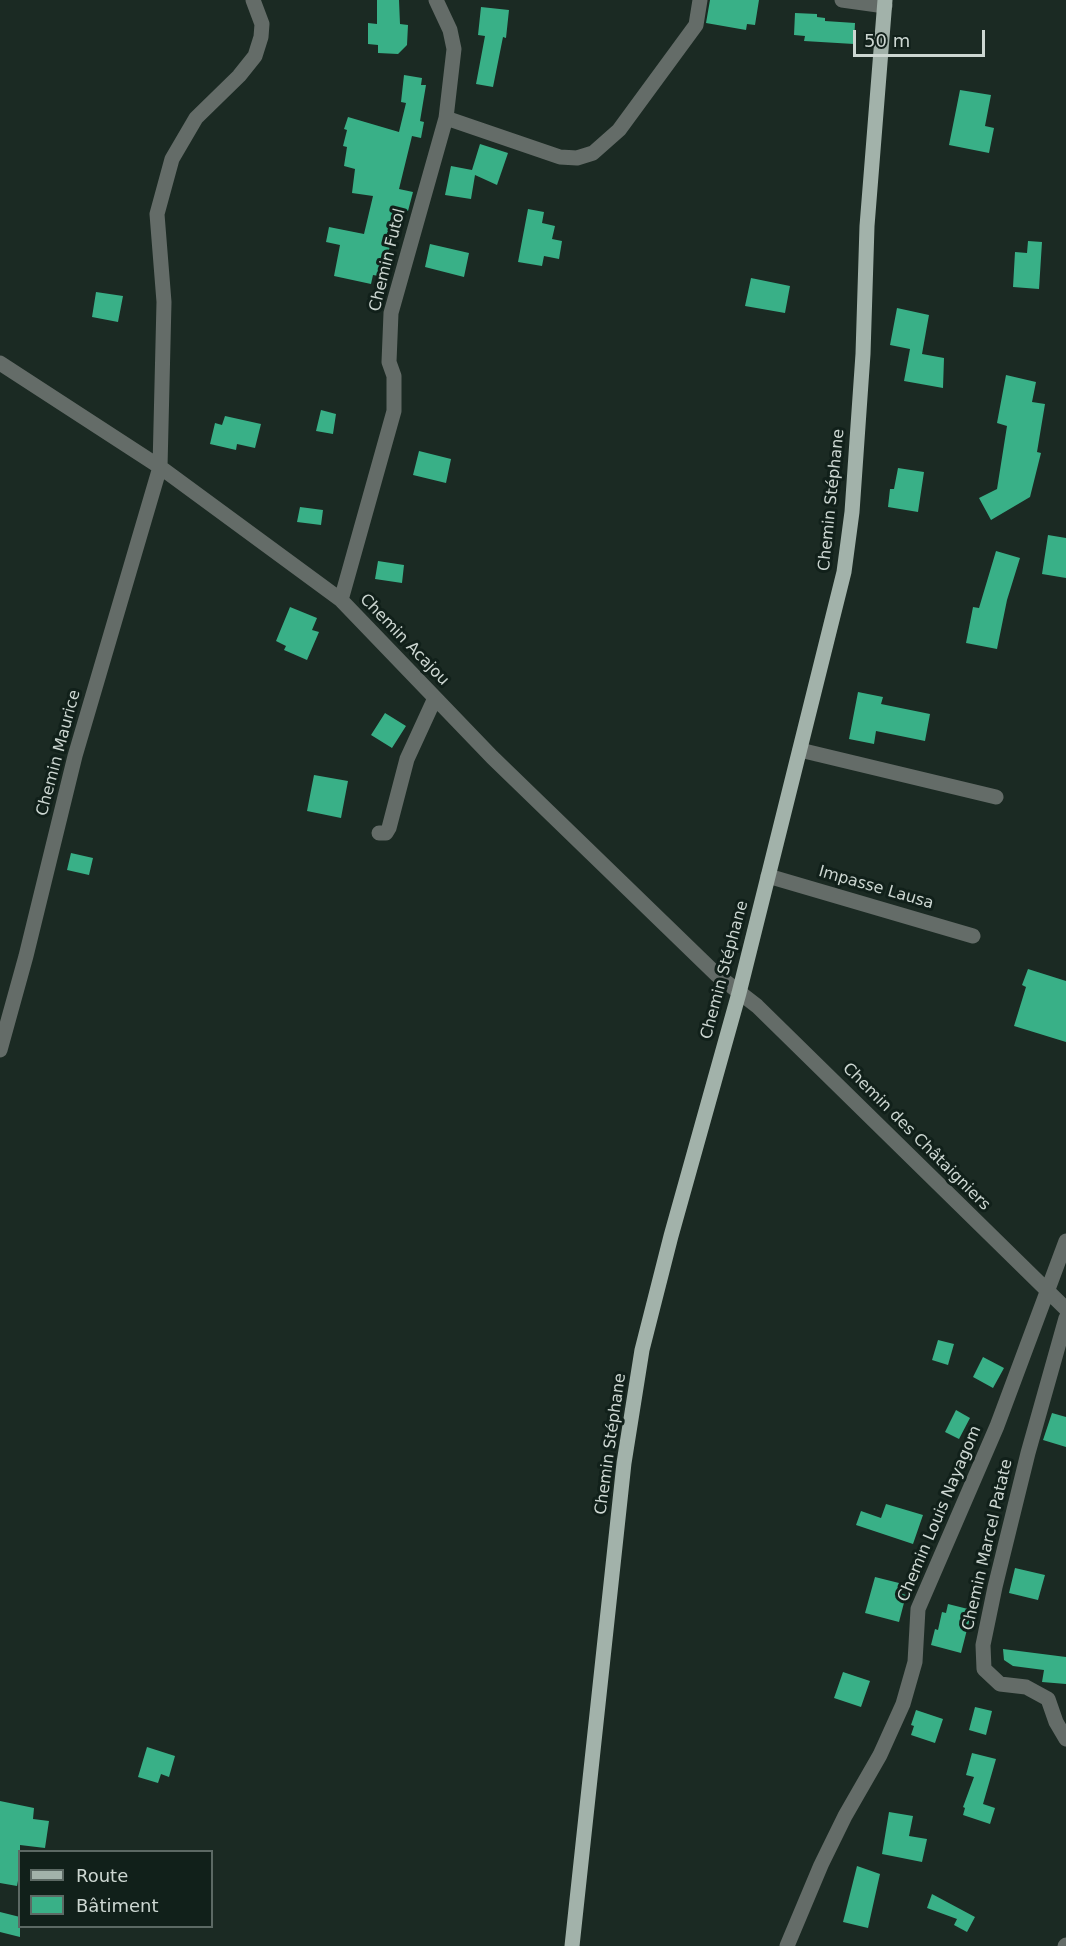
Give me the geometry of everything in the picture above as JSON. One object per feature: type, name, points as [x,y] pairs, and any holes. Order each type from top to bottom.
[{"type":"main road","name":"Chemin Stéphane","points":[[572,1946],[624,1463],[642,1350],[671,1236],[739,993],[844,572],[852,512],[863,354],[867,226],[885,3]]},
{"type":"street","name":"Chemin Maurice","points":[[0,1050],[26,956],[75,756],[160,467],[164,302],[157,214],[172,159],[196,118],[239,76],[255,56],[261,38],[262,24],[253,0]]},
{"type":"street","name":"Chemin Futol","points":[[341,600],[394,411],[394,376],[389,362],[391,313],[446,118],[453,49],[450,30],[435,0]]},
{"type":"street","points":[[446,118],[560,157],[577,158],[593,153],[619,130],[696,25],[700,0]]},
{"type":"street","points":[[842,0],[885,3]]},
{"type":"street","name":"Chemin Acajou","points":[[0,363],[160,467],[341,600],[492,757],[717,975],[739,993]]},
{"type":"street","points":[[379,833],[386,833],[389,828],[407,759],[435,698]]},
{"type":"street","points":[[800,750],[996,797]]},
{"type":"street","name":"Impasse Lausa","points":[[768,876],[973,936]]},
{"type":"street","name":"Chemin des Châtaigniers","points":[[739,993],[765,1014],[1066,1310]]},
{"type":"street","name":"Chemin Louis Nayagom","points":[[787,1946],[835,1836],[880,1755],[903,1704],[915,1662],[918,1609],[997,1426],[1066,1241]]},
{"type":"street","name":"Chemin Marcel Patate","points":[[1066,1318],[1025,1464],[983,1645],[984,1669],[1000,1684],[1026,1687],[1048,1699],[1056,1722],[1066,1739]]},
{"type":"building","points":[[377,0],[399,0],[400,24],[408,25],[407,45],[398,54],[378,53],[378,45],[368,44],[368,23],[377,24]]},
{"type":"building","points":[[710,0],[759,0],[755,25],[747,24],[746,30],[706,23]]},
{"type":"building","points":[[481,7],[509,10],[506,38],[503,37],[493,87],[476,84],[485,36],[478,35]]},
{"type":"building","points":[[795,13],[817,14],[817,17],[825,18],[825,21],[855,23],[854,44],[804,41],[805,36],[794,35]]},
{"type":"building","points":[[404,75],[422,78],[421,85],[426,85],[420,121],[424,122],[421,138],[412,136],[399,189],[413,192],[408,211],[399,209],[388,254],[383,253],[379,276],[373,275],[371,284],[334,276],[340,245],[326,242],[329,227],[364,234],[373,196],[352,193],[355,169],[344,166],[347,147],[343,146],[347,130],[344,129],[348,117],[399,132],[406,103],[401,102]]},
{"type":"building","points":[[960,90],[991,95],[985,126],[994,128],[989,153],[949,145]]},
{"type":"building","points":[[480,144],[508,153],[497,185],[475,175],[471,199],[445,195],[451,166],[472,170]]},
{"type":"building","points":[[528,209],[544,212],[542,223],[555,226],[552,239],[562,241],[559,259],[544,256],[542,266],[518,262]]},
{"type":"building","points":[[1028,241],[1042,242],[1039,289],[1013,287],[1015,252],[1027,253]]},
{"type":"building","points":[[430,244],[469,253],[464,277],[425,267]]},
{"type":"building","points":[[751,278],[790,286],[785,313],[745,306]]},
{"type":"building","points":[[96,292],[123,296],[118,322],[92,317]]},
{"type":"building","points":[[897,308],[929,315],[922,354],[944,358],[943,388],[904,381],[910,349],[890,345]]},
{"type":"building","points":[[1006,375],[1036,382],[1032,402],[1045,404],[1037,452],[1041,453],[1030,497],[991,520],[979,498],[997,489],[1007,426],[997,423]]},
{"type":"building","points":[[321,410],[336,414],[333,434],[316,431]]},
{"type":"building","points":[[225,416],[261,424],[255,448],[237,444],[236,450],[210,444],[215,423],[222,425]]},
{"type":"building","points":[[419,451],[451,459],[446,483],[413,475]]},
{"type":"building","points":[[898,468],[924,472],[918,512],[888,507],[890,489],[894,489]]},
{"type":"building","points":[[300,507],[323,510],[321,525],[297,522]]},
{"type":"building","points":[[1048,535],[1066,538],[1066,578],[1042,574]]},
{"type":"building","points":[[996,551],[1020,558],[1007,600],[997,649],[966,643],[973,607],[979,608]]},
{"type":"building","points":[[378,561],[404,565],[402,583],[375,579]]},
{"type":"building","points":[[290,607],[317,618],[312,630],[319,632],[307,660],[284,650],[286,646],[276,641]]},
{"type":"building","points":[[858,692],[883,697],[881,704],[930,714],[925,741],[876,731],[874,744],[849,739]]},
{"type":"building","points":[[385,713],[406,726],[392,748],[371,735]]},
{"type":"building","points":[[314,775],[348,781],[341,818],[307,811]]},
{"type":"building","points":[[71,853],[93,858],[89,875],[67,870]]},
{"type":"building","points":[[1028,969],[1066,981],[1066,1042],[1014,1026],[1026,987],[1022,985]]},
{"type":"building","points":[[938,1340],[954,1344],[948,1365],[932,1360]]},
{"type":"building","points":[[983,1357],[1004,1368],[993,1388],[973,1377]]},
{"type":"building","points":[[956,1410],[970,1418],[959,1439],[945,1432]]},
{"type":"building","points":[[1052,1413],[1066,1417],[1066,1447],[1043,1440]]},
{"type":"building","points":[[886,1504],[923,1515],[913,1544],[856,1525],[861,1511],[881,1518]]},
{"type":"building","points":[[1015,1568],[1045,1575],[1038,1600],[1009,1593]]},
{"type":"building","points":[[875,1577],[903,1584],[900,1593],[906,1595],[899,1622],[865,1613]]},
{"type":"building","points":[[948,1604],[972,1610],[961,1653],[931,1645],[935,1629],[938,1630],[942,1612],[946,1613]]},
{"type":"building","points":[[1003,1649],[1066,1657],[1066,1684],[1042,1682],[1044,1670],[1013,1666],[1004,1660]]},
{"type":"building","points":[[843,1672],[870,1681],[861,1707],[834,1698]]},
{"type":"building","points":[[975,1707],[992,1711],[986,1735],[969,1730]]},
{"type":"building","points":[[916,1710],[943,1719],[935,1743],[911,1735],[914,1726],[911,1725]]},
{"type":"building","points":[[147,1747],[175,1756],[169,1777],[161,1774],[158,1783],[138,1777]]},
{"type":"building","points":[[972,1753],[996,1759],[983,1804],[995,1808],[990,1824],[963,1815],[965,1808],[963,1807],[974,1777],[966,1775]]},
{"type":"building","points":[[0,1801],[34,1808],[33,1819],[49,1821],[45,1848],[20,1845],[17,1886],[0,1883]]},
{"type":"building","points":[[889,1812],[913,1816],[909,1836],[927,1839],[922,1862],[882,1854]]},
{"type":"building","points":[[857,1866],[880,1874],[868,1928],[843,1922]]},
{"type":"building","points":[[932,1894],[975,1917],[967,1932],[954,1925],[957,1919],[927,1908]]},
{"type":"building","points":[[0,1912],[18,1916],[20,1937],[0,1932]]}]
